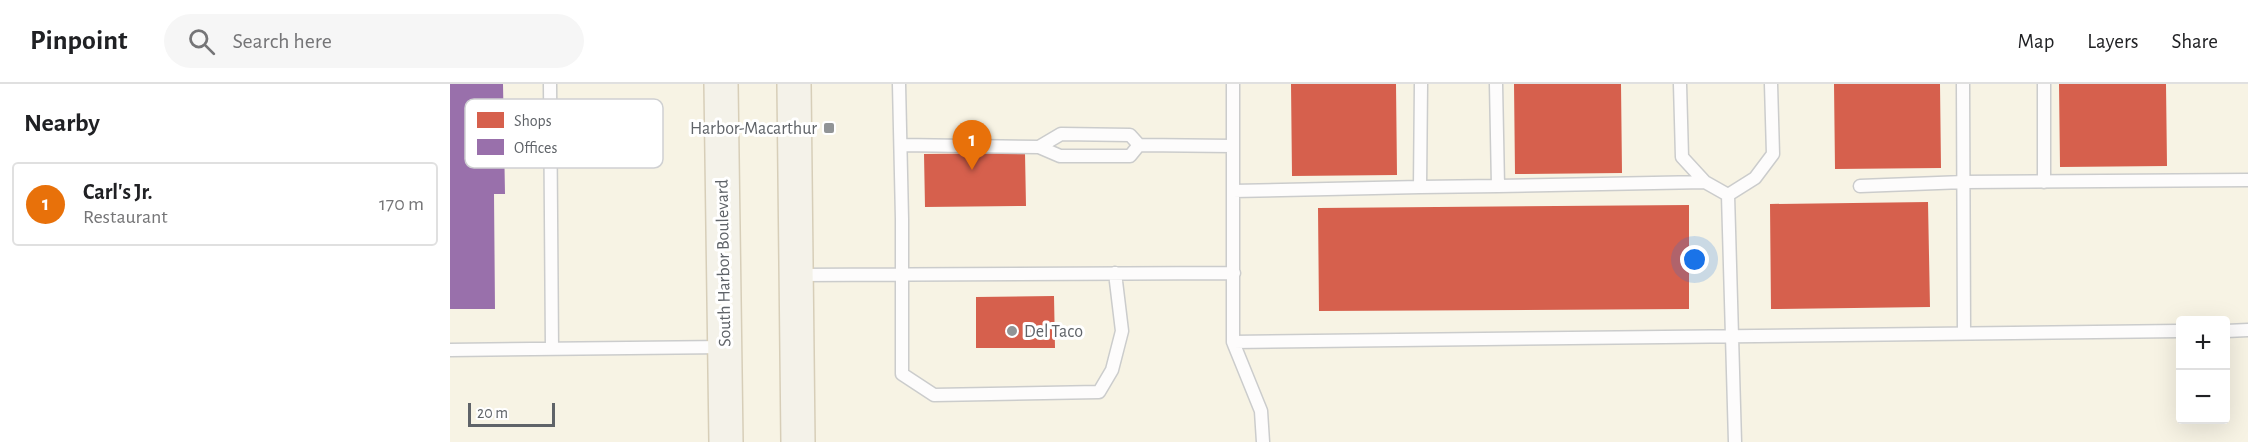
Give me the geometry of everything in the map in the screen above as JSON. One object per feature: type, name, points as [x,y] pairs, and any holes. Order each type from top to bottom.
[{"type":"main road","name":"South Harbor Boulevard","points":[[721,84],[726,442]]},
{"type":"main road","points":[[794,84],[798,442]]},
{"type":"lane","points":[[550,84],[550,99]]},
{"type":"lane","points":[[899,84],[902,374],[934,395],[1099,392],[1112,370],[1122,331],[1115,273]]},
{"type":"lane","points":[[1233,84],[1233,342],[1261,411],[1263,442]]},
{"type":"lane","points":[[1420,188],[1421,84]]},
{"type":"lane","points":[[1496,84],[1498,186]]},
{"type":"lane","points":[[1680,84],[1682,157],[1705,182],[1728,195]]},
{"type":"lane","points":[[1728,195],[1755,178],[1773,154],[1771,84]]},
{"type":"lane","points":[[1963,84],[1964,333]]},
{"type":"lane","points":[[2044,84],[2044,182]]},
{"type":"lane","points":[[1039,147],[1061,134],[1130,135],[1139,145],[1233,146]]},
{"type":"lane","points":[[901,145],[1039,147],[1060,156],[1130,156],[1139,145]]},
{"type":"lane","points":[[551,168],[552,349]]},
{"type":"lane","points":[[1860,186],[1964,182],[2248,180]]},
{"type":"lane","points":[[1233,191],[1705,182]]},
{"type":"lane","points":[[1728,195],[1735,442]]},
{"type":"lane","points":[[796,275],[1234,273]]},
{"type":"lane","points":[[2230,330],[2248,330]]},
{"type":"lane","points":[[1233,342],[2176,331]]},
{"type":"lane","points":[[450,350],[724,346]]},
{"type":"shaded area","points":[[450,84],[2248,84],[2248,442],[450,442]]},
{"type":"building: Shops","points":[[1291,84],[1396,84],[1397,175],[1292,176]]},
{"type":"building: Shops","points":[[1514,84],[1621,84],[1622,173],[1515,174]]},
{"type":"building: Shops","points":[[1834,84],[1940,84],[1941,168],[1835,169]]},
{"type":"building: Shops","points":[[2059,84],[2166,84],[2167,166],[2060,167]]},
{"type":"building: Shops","points":[[1025,153],[1026,206],[925,207],[924,154]]},
{"type":"building: Shops","points":[[1928,202],[1930,307],[1771,309],[1770,204]]},
{"type":"building: Shops","points":[[1689,205],[1689,309],[1319,311],[1318,208]]},
{"type":"building: Shops","points":[[1054,296],[1055,348],[976,348],[976,297]]},
{"type":"building: Offices","points":[[450,84],[503,84],[503,99],[465,99],[465,168],[505,168],[505,194],[494,194],[495,309],[450,309]]},
{"type":"place","name":"Harbor-Macarthur","points":[[829,128]]},
{"type":"place","name":"Carl's Jr.","points":[[972,170]]},
{"type":"place","name":"Del Taco","points":[[1012,331]]}]
